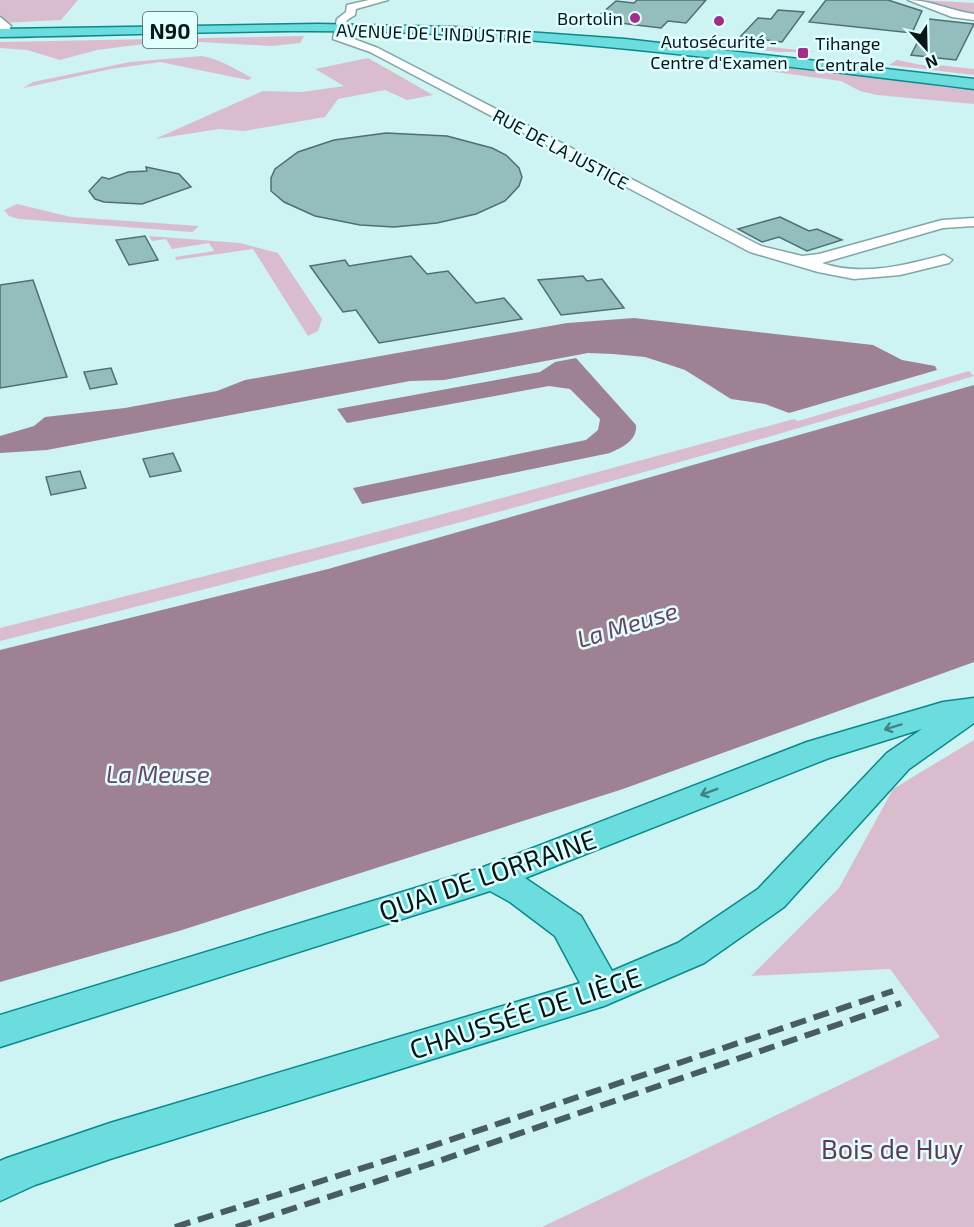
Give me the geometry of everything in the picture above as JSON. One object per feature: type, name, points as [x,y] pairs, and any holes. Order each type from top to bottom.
[{"type":"main road","name":"AVENUE DE L'INDUSTRIE","points":[[1,28],[348,18],[632,39],[974,78]]},
{"type":"main road","name":"AVENUE DE L'INDUSTRIE","points":[[1,28],[27,32],[348,18],[454,31],[625,43],[974,84]]},
{"type":"main road","name":"QUAI DE LORRAINE","points":[[0,1031],[493,877],[818,750],[943,712],[972,709]]},
{"type":"main road","name":"CHAUSSÉE DE LIÈGE","points":[[0,1182],[22,1171],[110,1141],[604,991],[691,953],[771,898],[898,761],[972,709]]},
{"type":"main road","points":[[493,877],[523,893],[568,926],[604,991]]},
{"type":"street","points":[[351,42],[348,18],[383,0]]},
{"type":"street","points":[[913,0],[956,15],[974,17]]},
{"type":"street","name":"RUE DE LA JUSTICE","points":[[348,18],[337,38],[374,50],[769,255],[801,261],[825,270],[863,273],[905,271],[944,260]]},
{"type":"street","name":"RUE DE LA JUSTICE","points":[[801,261],[820,259],[942,224],[974,222]]},
{"type":"green space","points":[[0,0],[78,0],[61,20],[0,23]]},
{"type":"green space","points":[[920,0],[974,3],[974,15],[922,2]]},
{"type":"green space","points":[[304,36],[300,43],[271,46],[201,42],[144,44],[97,50],[60,60],[27,50],[0,48],[0,42]]},
{"type":"green space","points":[[699,39],[816,52],[780,52],[700,43]]},
{"type":"green space","points":[[202,56],[221,62],[252,78],[248,80],[160,62],[111,69],[23,88],[33,82],[130,62]]},
{"type":"green space","points":[[693,56],[974,88],[974,104],[877,95],[860,91],[841,81],[717,64]]},
{"type":"green space","points":[[368,58],[433,95],[407,100],[385,90],[338,99],[325,117],[244,131],[219,129],[155,139],[263,91],[302,92],[344,86],[315,69]]},
{"type":"green space","points":[[897,60],[927,66],[929,64],[974,69],[974,75],[889,65]]},
{"type":"green space","points":[[17,204],[71,217],[199,226],[192,232],[19,219],[9,216],[4,210]]},
{"type":"green space","points":[[149,236],[240,243],[278,253],[322,319],[318,331],[308,336],[253,249],[176,260],[175,257],[214,251],[209,243],[172,249],[166,239],[152,241]]},
{"type":"green space","points":[[969,371],[974,376],[611,481],[245,579],[0,641],[0,628],[343,541],[794,419],[798,421]]},
{"type":"green space","name":"Bois de Huy","points":[[974,740],[974,1227],[542,1227],[940,1037],[890,969],[751,976],[839,888],[893,789]]},
{"type":"water","points":[[634,318],[873,345],[902,360],[935,366],[937,370],[789,413],[765,404],[731,399],[685,370],[645,357],[588,353],[444,380],[410,381],[47,450],[0,453],[0,436],[34,426],[45,417],[125,408],[217,391],[245,380],[567,323]]},
{"type":"water","points":[[576,358],[636,425],[632,439],[624,446],[610,453],[362,504],[353,488],[586,440],[598,430],[600,419],[570,389],[549,386],[347,423],[337,409],[540,372],[555,362]]},
{"type":"water","name":"La Meuse","points":[[974,385],[974,662],[623,789],[179,931],[0,982],[0,650],[328,569]]},
{"type":"building","name":"Bortolin","points":[[637,0],[706,0],[686,23],[668,21],[661,28],[594,20],[616,1],[634,3]]},
{"type":"building","points":[[826,0],[888,0],[922,11],[912,33],[809,22]]},
{"type":"building","points":[[778,10],[804,12],[782,42],[740,37],[758,18],[771,19]]},
{"type":"building","points":[[929,19],[974,24],[956,60],[911,55]]},
{"type":"building","points":[[386,133],[447,136],[492,148],[506,155],[519,168],[522,177],[519,186],[505,201],[476,214],[437,223],[394,227],[360,225],[315,216],[284,202],[271,191],[271,178],[275,169],[298,152],[334,140]]},
{"type":"building","points":[[146,167],[179,174],[191,187],[142,204],[104,202],[95,199],[89,191],[102,177],[109,179],[128,172],[147,171]]},
{"type":"building","points":[[780,217],[809,231],[817,229],[842,240],[807,251],[779,237],[762,242],[738,229]]},
{"type":"building","points":[[145,236],[158,260],[129,265],[116,240]]},
{"type":"building","points":[[411,256],[427,274],[448,271],[476,303],[504,298],[522,319],[379,343],[356,310],[343,312],[310,266],[345,260],[349,266]]},
{"type":"building","points":[[583,276],[587,281],[602,279],[624,308],[561,315],[538,280]]},
{"type":"building","points":[[33,280],[67,377],[0,388],[0,285]]},
{"type":"building","points":[[111,368],[117,384],[90,389],[84,372]]},
{"type":"building","points":[[173,453],[181,471],[150,477],[143,459]]},
{"type":"building","points":[[80,471],[86,488],[51,495],[46,477]]},
{"type":"railway","points":[[175,1227],[423,1149],[893,991]]},
{"type":"railway","points":[[236,1227],[430,1164],[901,1003]]},
{"type":"place","name":"Bortolin","points":[[635,18]]},
{"type":"place","name":"Autosécurité - Centre d'Examen","points":[[719,21]]},
{"type":"place","name":"Tihange Centrale","points":[[803,53]]}]
